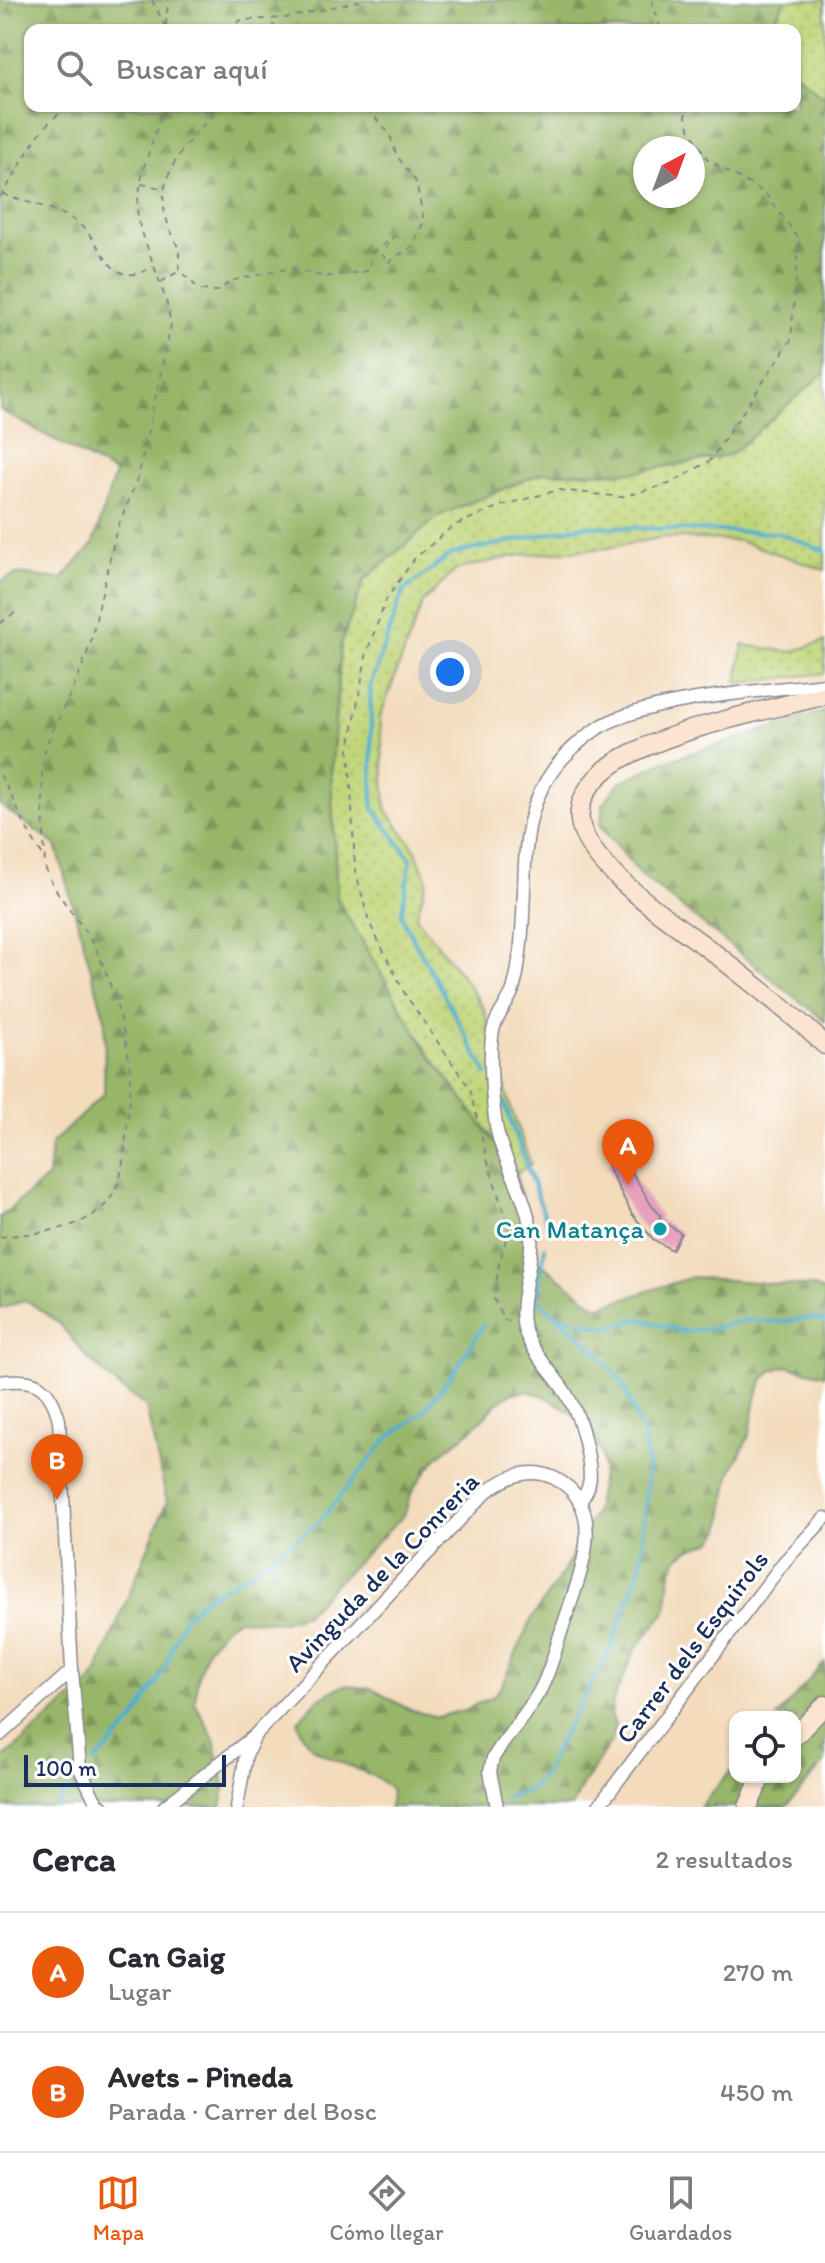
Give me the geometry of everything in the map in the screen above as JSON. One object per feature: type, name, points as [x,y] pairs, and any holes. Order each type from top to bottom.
[{"type":"street","points":[[497,1807],[490,1771],[493,1758],[545,1681],[583,1564],[588,1534],[579,1502],[586,1495],[590,1480],[582,1426],[523,1324],[532,1235],[525,1204],[495,1124],[492,1036],[517,974],[525,841],[529,822],[540,791],[559,764],[595,730],[619,718],[679,704],[825,684]]},
{"type":"street","points":[[825,695],[694,730],[631,753],[597,777],[582,802],[579,818],[588,844],[613,874],[776,1001],[825,1045]]},
{"type":"street","points":[[0,1382],[24,1379],[40,1386],[53,1397],[59,1420],[80,1769],[95,1800],[102,1807]]},
{"type":"street","name":"Avinguda de la Conreria","points":[[237,1807],[246,1755],[255,1735],[472,1506],[501,1481],[526,1473],[548,1476],[565,1485],[579,1502]]},
{"type":"street","name":"Carrer dels Esquirols","points":[[598,1807],[784,1562],[825,1518]]},
{"type":"street","points":[[0,1735],[72,1670]]},
{"type":"street","points":[[801,1730],[825,1705]]},
{"type":"street","points":[[164,1807],[255,1735]]},
{"type":"street","points":[[748,1807],[758,1783]]},
{"type":"path","points":[[152,0],[163,24]]},
{"type":"path","points":[[166,24],[168,0]]},
{"type":"path","points":[[235,24],[241,20],[274,19],[363,0]]},
{"type":"path","points":[[652,0],[659,24]]},
{"type":"path","points":[[274,19],[274,24]]},
{"type":"path","points":[[60,112],[37,134],[1,196],[39,205],[78,223],[102,250],[110,267],[126,275],[141,274],[154,267]]},
{"type":"path","points":[[0,1237],[50,1231],[73,1224],[103,1207],[120,1177],[130,1110],[130,1069],[112,988],[88,934],[49,880],[43,856],[42,769],[46,745],[90,645],[116,532],[138,477],[171,325],[138,221],[140,184],[162,112]]},
{"type":"path","points":[[206,112],[209,119]]},
{"type":"path","points":[[216,112],[178,158],[164,188],[165,217],[180,248],[179,270],[200,290],[219,291],[230,281],[291,268],[324,277],[368,271],[373,252],[394,237],[382,253],[387,263],[413,246],[424,221],[416,182],[397,156],[389,133],[370,112]]},
{"type":"path","points":[[523,1324],[504,1320],[494,1299],[499,1264],[509,1229],[487,1159],[470,1089],[405,994],[369,922],[355,869],[349,749],[367,652],[386,600],[414,559],[453,526],[500,506],[559,490],[621,497],[669,484],[710,461],[791,340],[799,239],[765,193],[708,160],[690,131],[685,112]]},
{"type":"path","points":[[140,184],[164,188]]},
{"type":"path","points":[[160,283],[179,270]]},
{"type":"path","points":[[0,623],[16,612]]},
{"type":"path","points":[[0,775],[43,856]]},
{"type":"green space","points":[[0,0],[785,0],[772,24],[24,24],[24,112],[801,112],[801,78],[825,97],[825,372],[730,455],[634,472],[542,473],[440,515],[364,580],[341,644],[331,775],[337,899],[427,1051],[517,1172],[527,1253],[598,1307],[692,1277],[814,1287],[825,1292],[825,1375],[786,1366],[773,1370],[763,1380],[757,1394],[749,1436],[730,1474],[721,1530],[713,1541],[688,1550],[678,1558],[671,1571],[666,1611],[636,1649],[613,1700],[613,1739],[583,1784],[572,1807],[389,1807],[392,1791],[368,1774],[324,1755],[303,1735],[298,1721],[319,1698],[344,1685],[372,1689],[410,1710],[438,1717],[467,1709],[492,1697],[501,1687],[532,1618],[565,1569],[595,1511],[603,1470],[602,1455],[591,1428],[562,1406],[527,1391],[512,1393],[500,1401],[470,1431],[438,1456],[413,1489],[404,1515],[305,1614],[279,1622],[237,1619],[226,1626],[207,1649],[198,1675],[195,1702],[214,1739],[225,1789],[221,1807],[0,1807],[0,1761],[94,1679],[167,1502],[146,1407],[114,1383],[85,1355],[59,1323],[26,1300],[0,1309],[0,1217],[48,1177],[51,1144],[104,1094],[105,1019],[56,845],[0,805],[0,582],[16,574],[62,579],[93,544],[115,473],[0,410]]},
{"type":"green space","points":[[785,0],[825,0],[825,97],[801,78],[801,24],[772,24]]},
{"type":"green space","points":[[825,372],[825,570],[740,541],[664,537],[607,548],[520,555],[457,569],[423,602],[380,717],[386,809],[415,849],[427,880],[416,917],[484,1009],[509,1102],[531,1165],[517,1172],[427,1051],[337,899],[331,775],[341,644],[364,580],[440,515],[542,473],[634,472],[730,455]]},
{"type":"green space","points":[[825,641],[825,673],[737,683],[743,645],[791,652]]},
{"type":"green space","points":[[825,711],[825,1021],[641,875],[600,826],[604,803],[620,782],[663,762]]},
{"type":"green space","points":[[825,1662],[825,1762],[786,1807],[700,1807],[729,1773],[729,1783],[801,1783],[801,1711],[782,1711]]},
{"type":"building","points":[[624,1159],[661,1216],[659,1219],[681,1233],[672,1250],[653,1239],[632,1214],[607,1165]]},
{"type":"waterway","points":[[487,1074],[401,916],[411,859],[373,808],[370,687],[403,591],[452,554],[583,526],[778,533],[825,551]]},
{"type":"waterway","points":[[497,1092],[505,1105],[549,1228]]},
{"type":"waterway","points":[[504,1799],[530,1790],[546,1771],[555,1749],[608,1655],[641,1566],[648,1465],[643,1435],[626,1391],[613,1370],[587,1342],[537,1299],[545,1247]]},
{"type":"waterway","points":[[556,1315],[605,1328],[640,1319],[684,1332],[746,1320],[779,1322],[812,1318],[825,1322]]},
{"type":"waterway","points":[[95,1762],[132,1723],[163,1672],[183,1619],[202,1600],[247,1574],[319,1522],[388,1438],[422,1413],[454,1372],[484,1324]]},
{"type":"waterway","points":[[56,1807],[68,1790]]},
{"type":"place","name":"Can Gaig","points":[[628,1185]]},
{"type":"place","name":"Can Matança","points":[[660,1229]]},
{"type":"place","name":"Avets - Pineda","points":[[57,1500]]}]
